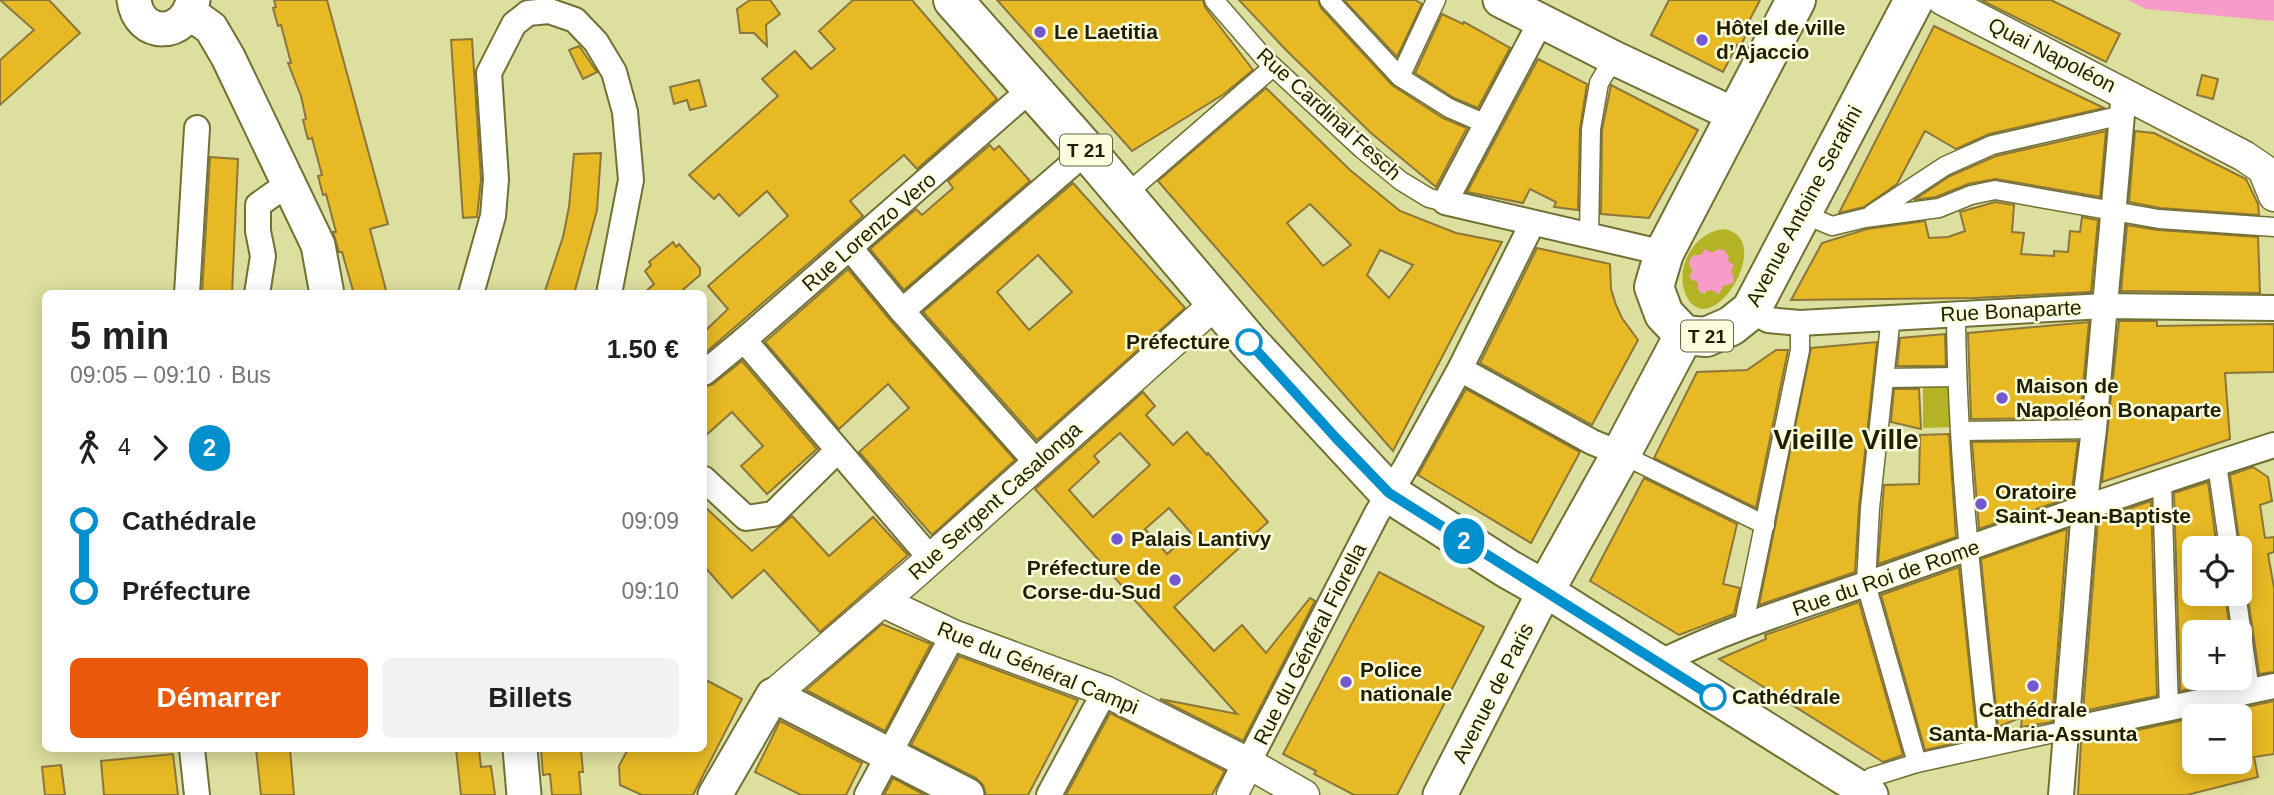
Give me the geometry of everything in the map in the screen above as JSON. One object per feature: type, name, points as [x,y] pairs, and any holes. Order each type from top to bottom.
[{"type":"main road","points":[[134,0],[140,18],[157,29],[177,26],[192,7],[211,28],[318,245],[326,290]]},
{"type":"main road","name":"T 21","points":[[953,0],[1087,151],[1215,304],[1389,493],[1545,590],[1684,335],[1664,314],[1654,287],[1664,253],[1796,0]]},
{"type":"main road","points":[[1500,0],[1735,115]]},
{"type":"main road","name":"Avenue Antoine Serafini","points":[[1684,335],[1706,337],[1731,326],[1751,310],[1914,0]]},
{"type":"main road","points":[[1545,590],[1866,791]]},
{"type":"main road","name":"Avenue de Paris","points":[[1440,795],[1545,590]]},
{"type":"main road","points":[[715,795],[773,695],[967,795]]},
{"type":"main road","points":[[520,752],[524,795]]},
{"type":"street","name":"Rue Cardinal Fesch","points":[[1214,0],[1273,67],[1362,149],[1401,181],[1429,198],[1664,253]]},
{"type":"street","points":[[1329,0],[1400,76],[1449,108],[1486,124]]},
{"type":"street","points":[[1400,76],[1436,0]]},
{"type":"street","name":"Quai Napoléon","points":[[1943,0],[2123,103],[2244,156],[2263,169],[2274,196]]},
{"type":"street","points":[[472,290],[494,216],[496,179],[489,73],[514,24],[527,13],[549,11],[575,20],[596,41],[614,72],[625,112],[631,180],[609,290]]},
{"type":"street","points":[[1445,202],[1541,21]]},
{"type":"street","points":[[1589,235],[1591,129],[1600,83],[1614,58]]},
{"type":"street","points":[[1124,196],[1273,67]]},
{"type":"street","name":"Rue Lorenzo Vero","points":[[707,371],[1031,88]]},
{"type":"street","points":[[1865,218],[1945,166],[1992,145],[2123,103],[2094,429],[2084,509],[2061,795]]},
{"type":"street","points":[[187,290],[197,128]]},
{"type":"street","points":[[902,312],[1087,151]]},
{"type":"street","points":[[258,290],[263,256],[258,230],[258,205],[289,183]]},
{"type":"street","points":[[1803,214],[1832,226],[1865,218],[1939,208],[1971,195],[1995,190],[2159,219],[2274,228]]},
{"type":"street","name":"Rue du Général Fiorella","points":[[1232,795],[1389,493],[1460,369],[1532,224]]},
{"type":"street","points":[[850,248],[902,312],[1037,463]]},
{"type":"street","name":"Rue Sergent Casalonga","points":[[773,695],[883,602],[1215,304]]},
{"type":"street","name":"Rue Bonaparte","points":[[1751,310],[1768,320],[1800,323],[2105,306],[2274,308]]},
{"type":"street","points":[[1956,314],[1957,377],[1968,548],[1989,746]]},
{"type":"street","points":[[1891,316],[1870,509],[1866,584],[1917,763]]},
{"type":"street","points":[[1743,628],[1800,350],[1800,323]]},
{"type":"street","points":[[744,341],[931,559]]},
{"type":"street","points":[[1460,369],[1592,442],[1765,525]]},
{"type":"street","points":[[1885,378],[1957,377]]},
{"type":"street","points":[[1961,431],[2094,429]]},
{"type":"street","name":"Rue du Roi de Rome","points":[[1660,663],[1743,628],[1866,584],[2274,445]]},
{"type":"street","points":[[707,482],[746,518],[773,514],[837,451]]},
{"type":"street","points":[[2217,464],[2227,536]]},
{"type":"street","points":[[2162,482],[2169,709]]},
{"type":"street","name":"Rue du Général Campi","points":[[883,602],[953,635],[1105,691],[1248,763],[1304,795]]},
{"type":"street","points":[[1866,791],[1872,777],[1917,763],[2262,688],[2240,606]]},
{"type":"street","points":[[867,795],[953,635]]},
{"type":"street","points":[[1049,795],[1105,691]]},
{"type":"street","points":[[192,752],[192,771],[197,795]]},
{"type":"shaded area","points":[[2128,0],[2274,0],[2274,21],[2146,9]]},
{"type":"shaded area","points":[[1723,229],[1738,236],[1744,249],[1743,265],[1736,282],[1725,297],[1712,307],[1699,308],[1688,299],[1682,277],[1688,255],[1694,246],[1712,232]],"holes":[[[1712,253],[1705,294],[1700,292],[1698,282],[1689,278],[1693,270],[1689,264],[1692,257]]]},
{"type":"shaded area","points":[[1705,249],[1712,253],[1718,249],[1724,250],[1729,256],[1728,261],[1734,265],[1731,271],[1733,283],[1723,286],[1719,294],[1711,290],[1702,293],[1698,290],[1698,282],[1689,278],[1693,270],[1689,264],[1690,259],[1694,255],[1701,255]]},
{"type":"shaded area","points":[[1923,382],[1951,382],[1955,427],[1923,428]]},
{"type":"building","points":[[0,0],[49,0],[80,33],[0,105],[0,60],[34,30]]},
{"type":"building","points":[[274,0],[327,0],[388,224],[370,229],[386,290],[353,290],[333,232],[336,232],[326,194],[323,195],[318,176],[322,175],[312,138],[308,139],[307,136],[301,96],[288,63],[291,63],[281,25],[278,26],[273,8],[276,7]]},
{"type":"building","points":[[750,0],[770,0],[780,14],[766,25],[767,46],[754,33],[740,33],[737,9]]},
{"type":"building","points":[[853,0],[912,0],[997,99],[917,169],[904,155],[850,201],[863,216],[707,351],[707,329],[728,309],[708,286],[788,216],[767,191],[739,216],[719,194],[714,199],[689,175],[778,96],[762,79],[795,51],[811,69],[835,49],[819,31]]},
{"type":"building","points":[[997,0],[1203,0],[1205,7],[1253,70],[1224,94],[1132,151]]},
{"type":"building","points":[[1239,0],[1318,0],[1321,8],[1392,85],[1443,118],[1467,128],[1436,187],[1371,133]]},
{"type":"building","points":[[1344,0],[1415,0],[1422,4],[1397,57]]},
{"type":"building","name":"Hôtel de ville d’Ajaccio","points":[[1669,0],[1760,0],[1744,31],[1747,33],[1740,47],[1737,45],[1723,72],[1651,35]]},
{"type":"building","points":[[1981,0],[2051,0],[2120,34],[2106,62]]},
{"type":"building","points":[[1442,14],[1463,24],[1464,22],[1510,48],[1478,108],[1454,98],[1415,73]]},
{"type":"building","points":[[1934,26],[2104,108],[1989,134],[1956,149],[1925,131],[1897,184],[1864,207],[1839,213]]},
{"type":"building","points":[[472,39],[481,179],[477,217],[463,218],[451,40]]},
{"type":"building","points":[[579,46],[597,72],[583,79],[569,50]]},
{"type":"building","points":[[1538,59],[1587,84],[1580,129],[1578,210],[1554,207],[1556,202],[1530,189],[1523,203],[1467,192]]},
{"type":"building","points":[[2202,75],[2218,79],[2213,99],[2197,95]]},
{"type":"building","points":[[699,80],[706,106],[690,110],[687,100],[674,104],[670,87]]},
{"type":"building","points":[[1611,85],[1698,130],[1649,218],[1601,214],[1602,130]]},
{"type":"building","points":[[1266,88],[1350,170],[1400,211],[1456,233],[1502,242],[1393,451],[1158,181]],"holes":[[[1310,204],[1351,245],[1323,266],[1287,223]],[[1380,250],[1413,265],[1389,298],[1367,275]]]},
{"type":"building","points":[[2106,131],[2100,197],[1996,179],[1968,184],[1936,197],[1914,200],[1950,176],[1996,156]]},
{"type":"building","points":[[2135,131],[2154,133],[2246,179],[2258,204],[2259,215],[2160,208],[2129,202]]},
{"type":"building","points":[[990,145],[994,150],[999,146],[1030,181],[904,290],[870,249],[916,209],[922,215],[953,188],[948,181]]},
{"type":"building","points":[[601,153],[597,210],[575,290],[545,290],[563,237],[574,154]]},
{"type":"building","points":[[210,157],[238,159],[232,290],[202,290]]},
{"type":"building","points":[[1073,183],[1185,308],[1037,440],[923,312]],"holes":[[[1038,255],[1072,292],[1029,330],[997,292]]]},
{"type":"building","points":[[1995,202],[2014,205],[2012,232],[2024,233],[2021,254],[2054,256],[2054,251],[2068,252],[2070,231],[2080,232],[2082,217],[2098,220],[2091,292],[1974,298],[1791,300],[1822,243],[1867,229],[1925,221],[1929,238],[1948,237],[1965,231],[1960,212]]},
{"type":"building","points":[[2127,225],[2158,230],[2258,237],[2260,293],[2121,291]]},
{"type":"building","points":[[673,242],[676,247],[679,244],[700,268],[700,275],[683,290],[647,290],[654,284],[645,271],[651,265],[649,262]]},
{"type":"building","points":[[1537,248],[1610,264],[1611,289],[1616,305],[1638,340],[1592,425],[1480,363]]},
{"type":"building","points":[[848,269],[1015,460],[932,535],[859,452],[909,408],[888,384],[839,429],[765,342]]},
{"type":"building","points":[[2119,321],[2157,321],[2157,326],[2274,324],[2274,372],[2225,373],[2230,439],[2102,482]]},
{"type":"building","points":[[2089,322],[2080,418],[1971,419],[1968,333]]},
{"type":"building","points":[[1945,334],[1946,366],[1897,366],[1900,338]]},
{"type":"building","points":[[1877,342],[1859,507],[1855,572],[1759,605],[1811,348]]},
{"type":"building","points":[[1776,350],[1788,350],[1756,508],[1654,458],[1697,372],[1747,370]]},
{"type":"building","points":[[742,361],[817,449],[767,494],[741,466],[763,446],[732,412],[707,434],[707,386]]},
{"type":"building","points":[[1466,389],[1580,452],[1531,543],[1418,475]]},
{"type":"building","points":[[1894,389],[1919,389],[1921,429],[1891,422]]},
{"type":"building","name":"Palais Lantivy","points":[[1143,392],[1155,406],[1146,415],[1173,445],[1187,432],[1268,522],[1174,607],[1214,651],[1242,625],[1266,653],[1310,598],[1315,601],[1243,741],[1160,699],[1237,714],[1035,489]],"holes":[[[1120,433],[1150,465],[1093,517],[1069,490],[1099,462],[1094,456]],[[1169,508],[1191,533],[1167,554],[1145,529]]]},
{"type":"building","points":[[1949,434],[1956,537],[1878,564],[1884,485],[1919,484],[1920,435]]},
{"type":"building","points":[[2078,441],[2071,497],[1979,529],[1972,442]]},
{"type":"building","points":[[2253,467],[2268,477],[2272,501],[2260,505],[2265,538],[2274,537],[2274,552],[2268,554],[2274,588],[2274,672],[2259,674],[2249,606],[2252,606],[2252,536],[2239,536],[2230,475]]},
{"type":"building","points":[[1644,478],[1737,524],[1723,584],[1740,588],[1734,614],[1679,635],[1590,581]]},
{"type":"building","points":[[2208,482],[2215,536],[2182,536],[2182,606],[2227,606],[2228,620],[2182,620],[2182,690],[2185,690],[2180,691],[2174,493]]},
{"type":"building","points":[[2151,501],[2157,696],[2083,711],[2098,519]]},
{"type":"building","points":[[707,509],[752,551],[792,516],[829,556],[873,517],[908,555],[820,632],[764,570],[732,598],[707,569]]},
{"type":"building","points":[[2067,529],[2052,722],[2021,727],[2022,717],[1998,727],[1981,559]]},
{"type":"building","points":[[1959,567],[1977,738],[1925,750],[1881,595]]},
{"type":"building","points":[[1379,572],[1484,627],[1397,795],[1354,795],[1283,754]]},
{"type":"building","points":[[1859,602],[1903,755],[1883,762],[1719,659],[1766,639],[1765,635]]},
{"type":"building","points":[[882,624],[931,644],[885,731],[806,690]]},
{"type":"building","points":[[959,656],[1078,700],[1028,795],[986,795],[983,785],[976,778],[911,745]]},
{"type":"building","points":[[707,681],[742,699],[693,795],[642,795],[620,785],[619,766],[626,752],[707,752]]},
{"type":"building","points":[[2274,701],[2274,754],[2254,757],[2258,777],[2187,795],[2078,795],[2081,742],[2182,721],[2182,774],[2252,774],[2252,706]]},
{"type":"building","points":[[1110,713],[1225,771],[1212,795],[1066,795]]},
{"type":"building","points":[[780,721],[862,763],[846,795],[801,795],[755,772]]},
{"type":"building","points":[[256,752],[290,752],[294,795],[261,795]]},
{"type":"building","points":[[456,752],[479,752],[481,767],[491,766],[495,795],[461,795]]},
{"type":"building","points":[[541,752],[581,752],[583,772],[579,772],[581,795],[552,795],[550,774],[543,775]]},
{"type":"building","points":[[173,754],[178,795],[104,795],[101,761]]},
{"type":"building","points":[[61,765],[65,795],[45,795],[42,767]]},
{"type":"building","points":[[893,778],[925,795],[884,795]]},
{"type":"bus line","name":"2","points":[[1249,342],[1389,493],[1713,697]]},
{"type":"place","name":"Le Laetitia","points":[[1040,32]]},
{"type":"place","name":"Hôtel de ville d’Ajaccio","points":[[1702,40]]},
{"type":"place","name":"Préfecture","points":[[1249,342]]},
{"type":"place","name":"Maison de Napoléon Bonaparte","points":[[2002,398]]},
{"type":"place","name":"Oratoire Saint-Jean-Baptiste","points":[[1981,504]]},
{"type":"place","name":"Palais Lantivy","points":[[1117,539]]},
{"type":"place","name":"Préfecture de Corse-du-Sud","points":[[1175,580]]},
{"type":"place","name":"Police nationale","points":[[1346,682]]},
{"type":"place","name":"Cathédrale Santa-Maria-Assunta","points":[[2033,686]]},
{"type":"place","name":"Cathédrale","points":[[1713,697]]},
{"type":"district","name":"Vieille Ville","points":[[1846,439]]}]
